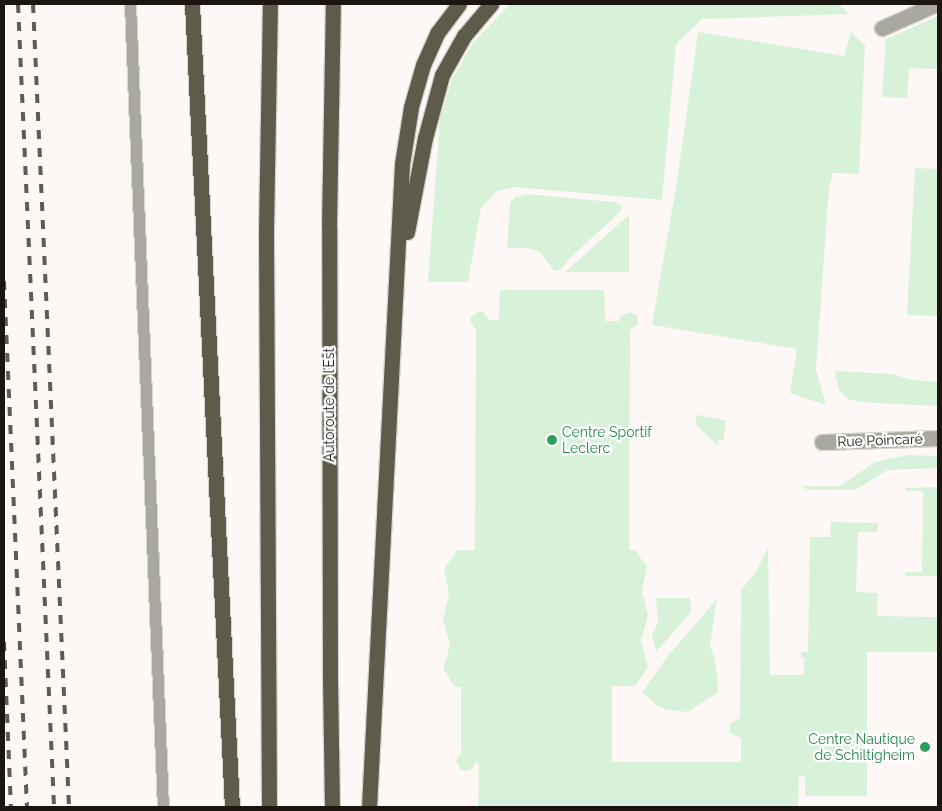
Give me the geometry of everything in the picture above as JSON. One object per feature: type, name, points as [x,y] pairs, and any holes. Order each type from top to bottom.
[{"type":"highway","points":[[192,4],[232,807]]},
{"type":"highway","points":[[269,807],[266,230],[270,4]]},
{"type":"highway","name":"Autoroute de l’Est","points":[[332,807],[329,226],[333,4]]},
{"type":"highway","points":[[369,807],[402,164],[411,107],[423,66],[434,40],[459,4]]},
{"type":"highway","points":[[396,282],[425,138],[442,74],[464,36],[491,4]]},
{"type":"street","points":[[882,28],[936,4]]},
{"type":"street","name":"Rue Poincaré","points":[[822,442],[938,438]]},
{"type":"lane","points":[[130,4],[163,807]]},
{"type":"green space","points":[[510,4],[839,4],[849,14],[702,19],[676,44],[662,200],[515,187],[497,191],[481,208],[468,282],[428,282],[440,119],[452,79],[473,43]]},
{"type":"green space","points":[[938,16],[938,69],[909,68],[907,98],[882,97],[886,39]]},
{"type":"green space","points":[[698,32],[844,56],[851,32],[865,45],[859,174],[833,173],[829,187],[816,369],[826,405],[790,393],[797,349],[652,325],[677,181]]},
{"type":"green space","points":[[915,168],[938,169],[938,316],[907,315]]},
{"type":"green space","points":[[527,194],[613,202],[623,206],[618,214],[574,254],[560,270],[554,271],[541,253],[528,248],[507,248],[510,203],[515,197]]},
{"type":"green space","points":[[629,215],[629,272],[565,272]]},
{"type":"green space","name":"Centre Sportif Leclerc","points":[[500,290],[604,290],[605,321],[619,321],[621,316],[630,312],[636,315],[638,319],[637,325],[630,330],[629,550],[635,550],[647,567],[642,591],[648,615],[641,640],[648,668],[635,686],[612,686],[612,762],[741,762],[741,738],[730,733],[729,727],[731,723],[740,718],[741,590],[756,572],[768,547],[770,675],[804,675],[804,658],[801,658],[801,652],[808,652],[810,537],[830,537],[831,522],[878,523],[878,532],[858,532],[856,592],[878,593],[877,616],[938,617],[938,652],[867,652],[867,796],[805,796],[805,777],[799,776],[798,807],[478,807],[479,763],[475,763],[473,768],[467,771],[461,770],[456,761],[461,752],[461,687],[455,687],[443,669],[450,645],[443,620],[449,594],[444,569],[457,550],[475,550],[476,330],[470,321],[471,317],[478,312],[484,312],[489,320],[499,320]]},
{"type":"green space","points":[[834,371],[892,374],[912,380],[938,382],[938,406],[850,400],[840,392]]},
{"type":"green space","points":[[696,415],[726,420],[723,441],[718,440],[718,446],[696,425]]},
{"type":"green space","points":[[907,455],[938,456],[938,468],[888,470],[855,490],[808,490],[801,486],[840,486],[875,462]]},
{"type":"green space","points":[[938,487],[938,576],[905,576],[906,572],[922,572],[923,491],[906,491],[905,488]]},
{"type":"green space","points":[[656,598],[690,598],[691,612],[656,652],[652,635],[658,622]]},
{"type":"green space","points":[[717,599],[710,646],[718,678],[717,693],[688,712],[659,707],[642,693],[667,657]]},
{"type":"railway","points":[[18,4],[54,807]]},
{"type":"railway","points":[[33,4],[69,807]]},
{"type":"railway","points":[[4,281],[27,807]]},
{"type":"railway","points":[[4,642],[11,807]]},
{"type":"place","name":"Centre Sportif Leclerc","points":[[552,440]]},
{"type":"place","name":"Centre Nautique de Schiltigheim","points":[[925,747]]}]
